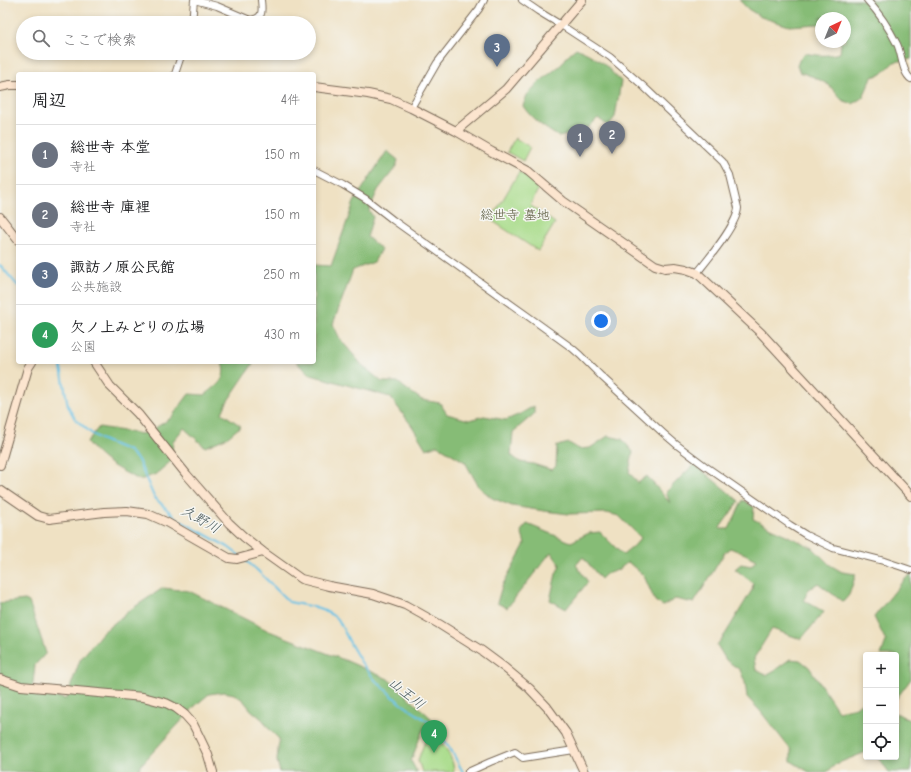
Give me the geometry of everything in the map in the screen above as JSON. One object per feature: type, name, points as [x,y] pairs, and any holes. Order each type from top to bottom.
[{"type":"street","points":[[193,16],[194,0],[217,6],[241,16]]},
{"type":"street","points":[[260,16],[261,0]]},
{"type":"street","points":[[411,108],[437,63],[479,9],[484,0]]},
{"type":"street","points":[[522,0],[610,57],[648,90],[723,162],[730,175],[737,213],[730,227],[697,273]]},
{"type":"street","points":[[456,131],[506,89],[582,0]]},
{"type":"street","points":[[866,0],[874,7],[885,23],[898,46],[904,68],[908,77],[911,79]]},
{"type":"street","points":[[176,72],[180,60]]},
{"type":"street","points":[[0,87],[16,85]]},
{"type":"street","points":[[316,87],[368,94],[391,99],[411,108],[528,171],[563,201],[655,265],[665,268],[675,267],[686,269],[697,273],[761,333],[911,496]]},
{"type":"street","points":[[316,171],[366,199],[392,220],[572,348],[677,445],[705,466],[806,535],[833,548],[873,558],[911,570]]},
{"type":"street","points":[[0,217],[16,237]]},
{"type":"street","points":[[0,466],[28,368],[31,364]]},
{"type":"street","points":[[95,364],[110,386],[138,414],[216,509],[244,537],[301,579],[373,594],[405,605],[482,651],[529,688],[548,707],[566,733],[584,772]]},
{"type":"street","points":[[0,490],[38,516],[49,519],[104,512],[127,511],[148,514],[166,522],[229,558],[237,559],[263,552]]},
{"type":"street","points":[[0,679],[21,686],[143,697],[166,703],[176,708],[193,724],[208,755],[213,772]]},
{"type":"street","points":[[471,771],[515,752],[523,758],[574,750]]},
{"type":"green space","points":[[739,0],[911,0],[911,59],[894,62],[882,74],[872,77],[863,97],[853,104],[842,100],[829,85],[800,72],[797,66],[800,58],[805,53],[814,55],[831,55],[840,53],[840,48],[851,48],[851,12],[815,12],[815,24],[789,26],[761,17],[748,9]]},
{"type":"green space","points":[[576,48],[600,61],[621,81],[615,117],[608,126],[598,118],[590,126],[579,132],[559,137],[535,120],[523,106],[527,95],[538,83],[562,64],[568,55]]},
{"type":"green space","points":[[515,138],[530,147],[523,161],[507,152]]},
{"type":"green space","points":[[387,151],[398,160],[396,167],[378,190],[369,210],[373,217],[367,237],[381,249],[374,262],[353,270],[333,324],[340,339],[362,365],[382,382],[398,382],[422,400],[440,403],[447,414],[469,420],[484,416],[506,420],[534,406],[534,414],[513,432],[511,455],[520,462],[533,464],[552,470],[556,466],[557,446],[569,443],[579,449],[590,448],[608,436],[622,439],[633,452],[629,472],[638,483],[647,476],[670,503],[666,492],[694,464],[739,501],[719,529],[729,529],[743,500],[754,507],[753,519],[813,548],[830,565],[842,572],[856,574],[849,595],[843,602],[818,583],[808,590],[804,600],[824,612],[801,639],[772,629],[754,658],[756,670],[766,675],[790,659],[800,660],[809,667],[838,711],[856,707],[863,701],[863,753],[836,764],[827,772],[809,772],[791,761],[791,750],[747,697],[745,682],[740,670],[726,660],[717,645],[752,590],[753,583],[735,569],[741,564],[751,566],[756,560],[745,554],[730,548],[725,552],[694,603],[675,599],[663,606],[655,601],[644,576],[628,562],[618,570],[606,574],[601,579],[583,557],[576,565],[588,582],[566,609],[550,600],[556,574],[560,565],[551,552],[507,608],[497,603],[502,586],[525,544],[521,531],[527,524],[571,542],[589,533],[600,532],[623,555],[641,538],[619,516],[607,513],[569,514],[544,511],[512,506],[492,498],[479,487],[465,462],[437,445],[426,449],[412,426],[390,397],[311,375],[298,364],[316,364],[316,265],[331,266],[354,202]]},
{"type":"green space","name":"総世寺 墓地","points":[[519,172],[530,178],[539,188],[530,205],[555,223],[538,251],[491,220]]},
{"type":"green space","points":[[222,364],[253,364],[227,402],[222,413],[241,426],[228,437],[205,447],[184,428],[173,441],[171,461],[156,474],[140,480],[104,460],[87,442],[99,427],[141,434],[155,428],[171,418],[189,394],[205,395],[217,385],[224,373]]},
{"type":"green space","points":[[911,574],[911,679],[899,695],[899,652],[882,652],[886,641],[874,617],[903,581]]},
{"type":"green space","points":[[163,588],[189,591],[269,631],[347,661],[388,679],[432,719],[422,732],[411,761],[417,772],[280,772],[277,761],[279,739],[243,700],[234,694],[224,692],[209,694],[196,705],[140,766],[139,772],[0,772],[0,603],[25,600],[29,602],[46,653],[35,665],[32,692],[66,699],[80,660],[102,633],[130,610]]},
{"type":"green space","points":[[899,715],[911,721],[911,772],[889,772],[880,760],[899,760]]},
{"type":"green space","points":[[433,731],[444,745],[450,756],[454,772],[422,772],[418,760],[424,744]]},
{"type":"waterway","name":"久野川","points":[[0,265],[16,284]]},
{"type":"waterway","name":"久野川","points":[[60,364],[68,406],[75,419],[100,439],[129,451],[138,460],[154,497],[177,519],[228,547],[240,556]]},
{"type":"waterway","name":"山王川","points":[[245,560],[289,602],[319,608],[338,619],[361,662],[375,680],[399,702],[430,723],[436,729],[450,748],[463,772]]},
{"type":"place","name":"諏訪ノ原公民館","points":[[497,67]]},
{"type":"place","name":"総世寺 庫裡","points":[[612,154]]},
{"type":"place","name":"総世寺 本堂","points":[[580,157]]},
{"type":"place","name":"欠ノ上みどりの広場","points":[[434,753]]}]
